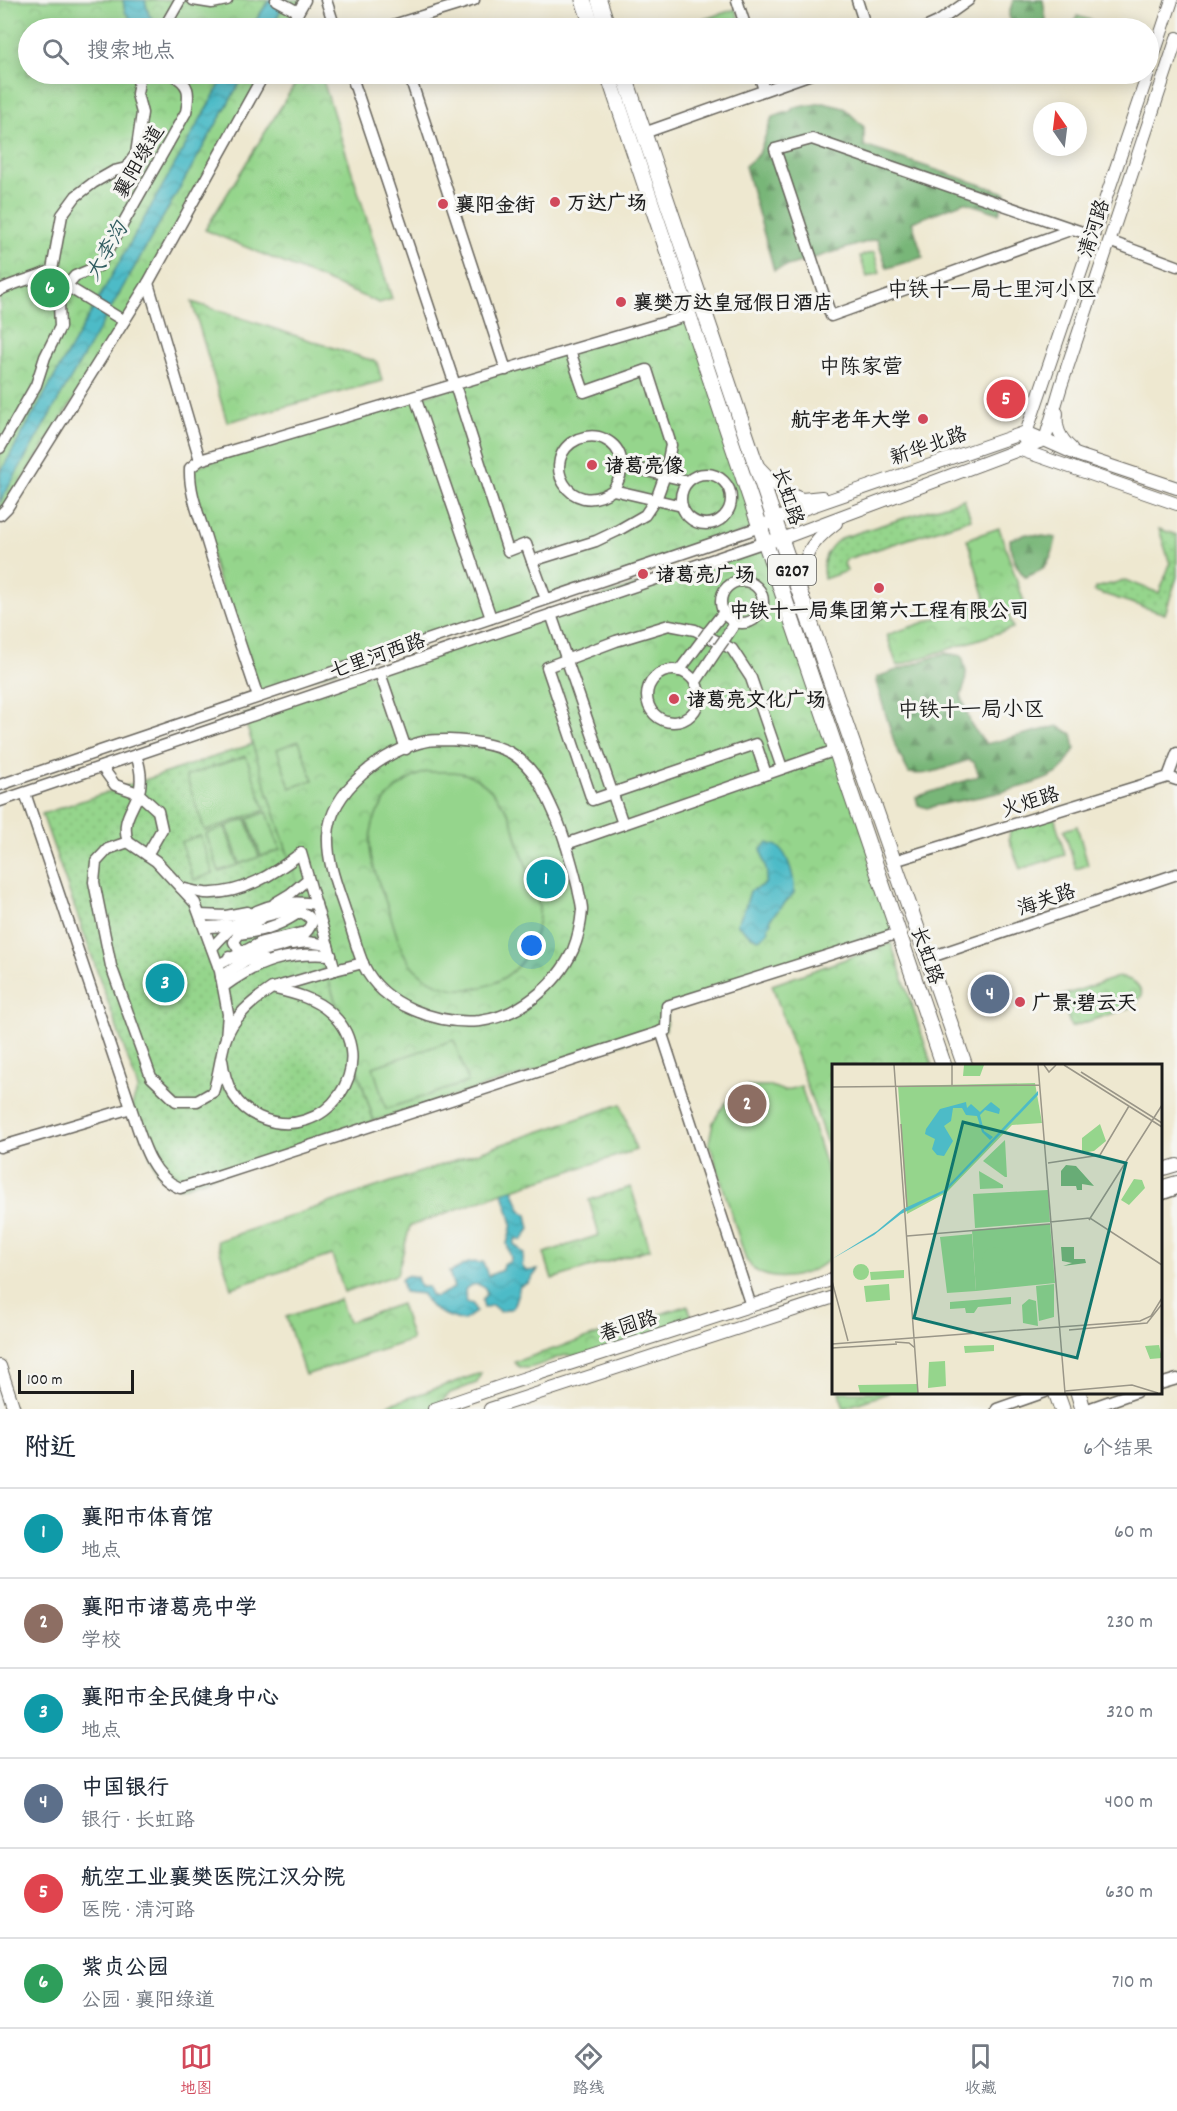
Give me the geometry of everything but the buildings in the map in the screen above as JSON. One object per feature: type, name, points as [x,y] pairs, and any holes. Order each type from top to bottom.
[{"type":"highway","points":[[583,0],[589,18]]},
{"type":"highway","points":[[599,0],[605,18]]},
{"type":"highway","name":"长虹路","points":[[611,84],[944,1064]]},
{"type":"highway","name":"长虹路","points":[[627,84],[799,592],[965,1064]]},
{"type":"highway","points":[[1057,1394],[1062,1409]]},
{"type":"highway","points":[[1079,1394],[1083,1409]]},
{"type":"main road","name":"清河路","points":[[1159,40],[1172,0]]},
{"type":"main road","name":"清河路","points":[[1046,440],[1061,386],[1177,38]]},
{"type":"main road","name":"清河路","points":[[1021,450],[1144,84]]},
{"type":"main road","points":[[1061,386],[1056,421],[1061,439],[1078,455]]},
{"type":"main road","points":[[986,446],[1022,427],[1035,406]]},
{"type":"main road","points":[[1026,432],[1078,455],[1177,488]]},
{"type":"main road","name":"新华北路","points":[[760,527],[775,519],[842,495],[1026,432]]},
{"type":"main road","points":[[1021,450],[1046,440]]},
{"type":"main road","points":[[1021,450],[1177,504]]},
{"type":"main road","name":"新华北路","points":[[765,542],[781,539],[1021,450]]},
{"type":"main road","points":[[990,461],[1024,457],[1047,459]]},
{"type":"main road","points":[[756,464],[782,491],[802,499],[842,495]]},
{"type":"main road","points":[[799,592],[804,560],[818,537],[848,514]]},
{"type":"main road","points":[[1162,1168],[1177,1163]]},
{"type":"main road","points":[[1162,1187],[1177,1182]]},
{"type":"main road","name":"春园路","points":[[434,1409],[832,1280]]},
{"type":"main road","name":"春园路","points":[[490,1409],[832,1298]]},
{"type":"main road","points":[[0,1366],[14,1409]]},
{"type":"street","points":[[170,18],[180,0]]},
{"type":"street","points":[[193,0],[212,3],[227,0]]},
{"type":"street","points":[[276,0],[301,7],[319,0]]},
{"type":"street","points":[[326,0],[332,18]]},
{"type":"street","points":[[418,18],[474,0]]},
{"type":"street","points":[[737,0],[743,18]]},
{"type":"street","points":[[857,0],[863,18]]},
{"type":"street","points":[[944,18],[969,0]]},
{"type":"street","points":[[0,290],[52,270],[62,215],[76,196],[114,171],[126,168],[133,161],[142,112],[137,93],[138,84]]},
{"type":"street","name":"襄阳绿道","points":[[65,285],[75,276],[99,266],[186,112],[189,95],[184,84]]},
{"type":"street","points":[[0,515],[7,508],[122,320],[148,283],[258,84]]},
{"type":"street","points":[[354,84],[508,551],[526,544],[546,599]]},
{"type":"street","points":[[412,84],[506,370]]},
{"type":"street","points":[[762,84],[764,90]]},
{"type":"street","points":[[644,133],[782,84]]},
{"type":"street","points":[[1073,229],[831,316],[775,149],[812,139],[1094,236]]},
{"type":"street","points":[[1109,241],[1177,266]]},
{"type":"street","points":[[148,283],[201,460]]},
{"type":"street","points":[[0,448],[36,385],[45,357],[60,327],[59,304],[65,285],[122,320]]},
{"type":"street","points":[[258,697],[216,573],[189,479],[190,468],[201,460],[689,315]]},
{"type":"street","points":[[532,561],[596,541],[645,515],[655,500],[665,475],[671,444],[647,370],[584,392],[570,351]]},
{"type":"street","points":[[415,397],[491,618]]},
{"type":"street","points":[[590,436],[609,442],[619,454],[622,465],[619,483],[613,490],[596,499],[579,497],[564,486],[560,476],[560,461],[567,447],[574,441],[590,436]]},
{"type":"street","points":[[622,465],[688,481]]},
{"type":"street","points":[[699,475],[715,475],[727,483],[730,489],[732,502],[726,515],[720,521],[708,525],[694,521],[687,516],[682,506],[682,493],[688,481],[699,475]]},
{"type":"street","points":[[613,490],[682,506]]},
{"type":"street","name":"七里河西路","points":[[0,786],[760,527]]},
{"type":"street","name":"七里河西路","points":[[0,801],[765,542]]},
{"type":"street","points":[[741,581],[753,584],[761,593],[762,610],[759,616],[748,622],[736,622],[724,612],[722,595],[730,585],[741,581]]},
{"type":"street","points":[[679,671],[724,612]]},
{"type":"street","points":[[551,614],[623,824]]},
{"type":"street","points":[[695,683],[736,622]]},
{"type":"street","points":[[766,774],[756,744],[592,800],[547,667],[616,641],[669,625],[695,630],[732,649],[751,678],[782,768]]},
{"type":"street","points":[[673,670],[679,671],[691,677],[695,683],[699,696],[696,709],[680,721],[667,722],[651,710],[647,697],[650,684],[660,674],[673,670]]},
{"type":"street","points":[[380,673],[406,749]]},
{"type":"street","points":[[449,740],[490,746],[511,753],[530,769],[544,788],[566,844],[582,908],[574,949],[564,966],[547,986],[524,1006],[498,1017],[478,1021],[452,1020],[426,1014],[403,1005],[383,992],[363,963],[329,861],[328,834],[334,811],[349,787],[366,771],[390,755],[426,741],[449,740]]},
{"type":"street","points":[[566,844],[836,750]]},
{"type":"street","points":[[1172,779],[1177,753]]},
{"type":"street","points":[[128,842],[108,849],[96,862],[93,882],[111,966],[151,1077],[176,1101],[197,1101],[213,1092],[222,1059],[228,1014],[218,965],[195,903],[156,861],[128,842],[125,831],[128,814],[138,793],[141,771],[136,755]]},
{"type":"street","points":[[102,767],[115,785],[138,793],[158,811],[162,829],[147,855]]},
{"type":"street","name":"火炬路","points":[[894,861],[1172,779]]},
{"type":"street","points":[[24,793],[130,1108],[157,1172],[169,1184],[180,1188],[666,1030],[667,1006],[899,933]]},
{"type":"street","points":[[181,888],[206,893],[236,889],[279,869],[301,853],[335,970]]},
{"type":"street","name":"海关路","points":[[927,958],[1177,874]]},
{"type":"street","points":[[206,931],[223,935],[236,930],[290,894],[312,895]]},
{"type":"street","points":[[263,913],[312,895]]},
{"type":"street","points":[[206,931],[272,927],[300,911],[312,895]]},
{"type":"street","points":[[200,915],[226,916],[300,911],[310,916],[312,922],[301,948],[274,954],[241,974],[222,982]]},
{"type":"street","points":[[236,930],[235,946],[245,955]]},
{"type":"street","points":[[222,982],[245,955],[262,942],[306,937],[322,931]]},
{"type":"street","points":[[213,950],[223,935]]},
{"type":"street","points":[[306,937],[329,950]]},
{"type":"street","points":[[213,950],[231,957]]},
{"type":"street","points":[[218,965],[231,957],[245,955],[329,950]]},
{"type":"street","points":[[225,1038],[251,1002],[272,988],[363,963]]},
{"type":"street","points":[[222,1059],[225,1080],[235,1099],[250,1113],[269,1122],[291,1124],[311,1119],[329,1108],[343,1092],[350,1072],[350,1050],[344,1030],[331,1013],[313,1001],[298,994],[272,988]]},
{"type":"street","points":[[661,1031],[751,1306]]},
{"type":"street","points":[[0,1147],[130,1108]]},
{"type":"street","points":[[1162,1195],[1177,1189]]},
{"type":"street","points":[[1162,1384],[1177,1378]]},
{"type":"street","points":[[997,1409],[1039,1394]]},
{"type":"street","points":[[1088,1409],[1130,1394]]},
{"type":"green space","points":[[0,0],[305,0],[295,18],[18,18],[18,84],[258,84],[148,283],[0,515]]},
{"type":"green space","points":[[1013,0],[1043,0],[1046,18],[1010,18]]},
{"type":"green space","points":[[736,9],[739,18],[708,18]]},
{"type":"green space","points":[[295,84],[324,84],[392,299],[379,303],[205,230]]},
{"type":"green space","points":[[823,103],[844,108],[864,127],[864,146],[1006,193],[999,213],[964,202],[912,222],[923,257],[887,268],[877,239],[774,270],[745,166],[759,154],[772,117],[791,111],[793,108]]},
{"type":"green space","points":[[874,252],[880,273],[867,277],[860,256]]},
{"type":"green space","points":[[192,302],[377,362],[382,381],[227,422]]},
{"type":"green space","points":[[689,315],[760,527],[258,697],[216,573],[190,468]]},
{"type":"green space","points":[[964,499],[971,519],[847,559],[844,563],[847,571],[824,579],[823,567],[826,556],[841,538]]},
{"type":"green space","points":[[999,528],[1026,608],[1008,613],[1013,628],[897,666],[887,635],[986,601],[967,539]]},
{"type":"green space","points":[[1159,529],[1177,535],[1177,577],[1165,614],[1094,591],[1095,588],[1125,580],[1159,593],[1170,564]]},
{"type":"green space","points":[[1027,534],[1056,538],[1048,563],[1039,571],[1025,577],[1014,559],[1010,539]]},
{"type":"green space","points":[[765,542],[899,933],[667,1006],[666,1030],[374,1121],[243,715]]},
{"type":"green space","points":[[945,653],[962,656],[966,671],[961,695],[971,725],[986,744],[1058,726],[1072,734],[1075,749],[1062,769],[1038,782],[999,793],[927,808],[918,805],[916,797],[979,775],[974,762],[969,760],[932,772],[909,773],[896,748],[876,682],[877,677]]},
{"type":"green space","points":[[299,741],[313,780],[290,788],[277,749]]},
{"type":"green space","points":[[253,744],[374,1121],[180,1188],[157,1172],[131,1108],[138,1088],[42,814]]},
{"type":"green space","points":[[246,756],[265,810],[205,831],[186,776]]},
{"type":"green space","points":[[426,772],[469,775],[480,781],[494,794],[511,818],[536,894],[538,925],[525,957],[513,971],[498,981],[482,987],[465,989],[447,987],[430,980],[415,969],[402,949],[374,869],[370,841],[376,815],[391,794],[401,785]]},
{"type":"green space","points":[[267,812],[280,850],[261,856],[248,819]]},
{"type":"green space","points":[[1054,816],[1065,855],[1020,869],[1009,839],[1010,830]]},
{"type":"green space","points":[[246,819],[259,857],[240,864],[227,826]]},
{"type":"green space","points":[[1077,826],[1088,865],[1076,869],[1064,830]]},
{"type":"green space","points":[[225,827],[238,865],[219,871],[206,834]]},
{"type":"green space","points":[[200,836],[213,873],[194,880],[181,842]]},
{"type":"green space","points":[[891,943],[932,1064],[832,1064],[832,1158],[772,985]]},
{"type":"green space","points":[[1118,977],[1130,980],[1139,987],[1142,995],[1137,1002],[1129,1008],[1071,1027],[1061,996]]},
{"type":"green space","points":[[454,1040],[468,1082],[386,1109],[373,1067]]},
{"type":"green space","points":[[746,1086],[771,1086],[784,1091],[801,1086],[832,1186],[832,1258],[817,1268],[789,1277],[770,1276],[756,1271],[746,1260],[709,1142],[713,1122],[734,1094]]},
{"type":"green space","points":[[621,1104],[636,1150],[513,1189],[410,1226],[397,1275],[344,1292],[332,1255],[231,1288],[217,1241]]},
{"type":"green space","points":[[631,1187],[650,1249],[552,1279],[544,1253],[599,1235],[589,1200]]},
{"type":"green space","points":[[340,1299],[348,1322],[401,1304],[412,1340],[305,1375],[286,1317]]},
{"type":"green space","points":[[688,1305],[693,1325],[582,1360],[568,1355],[525,1368],[519,1367],[514,1362]]},
{"type":"green space","points":[[481,1373],[477,1383],[450,1393],[434,1409],[376,1409]]},
{"type":"green space","points":[[840,1394],[885,1394],[844,1408]]},
{"type":"water","points":[[123,0],[145,0],[152,18],[130,18],[125,12]]},
{"type":"water","points":[[269,0],[287,0],[277,18],[257,18]]},
{"type":"water","points":[[220,84],[239,84],[0,502],[0,473]]},
{"type":"water","points":[[767,843],[777,846],[785,855],[792,875],[794,893],[770,919],[769,931],[759,939],[751,936],[737,924],[750,891],[765,884],[767,874],[761,849]]},
{"type":"water","points":[[513,1189],[521,1210],[527,1215],[530,1229],[522,1240],[516,1238],[514,1244],[524,1254],[522,1266],[526,1271],[538,1270],[528,1283],[520,1286],[513,1308],[500,1312],[492,1305],[484,1308],[482,1300],[487,1293],[485,1288],[472,1285],[465,1290],[466,1302],[473,1304],[476,1312],[463,1321],[434,1309],[423,1294],[404,1292],[401,1280],[410,1275],[417,1277],[420,1287],[428,1287],[431,1295],[436,1297],[454,1288],[449,1272],[470,1262],[483,1262],[488,1276],[502,1270],[503,1264],[510,1262],[511,1258],[507,1244],[512,1224],[503,1193]]},
{"type":"place","name":"万达广场","points":[[555,202]]},
{"type":"place","name":"襄阳金街","points":[[443,204]]},
{"type":"place","name":"紫贞公园","points":[[50,288]]},
{"type":"place","name":"襄樊万达皇冠假日酒店","points":[[621,302]]},
{"type":"place","name":"航空工业襄樊医院江汉分院","points":[[1006,399]]},
{"type":"place","name":"航宇老年大学","points":[[923,419]]},
{"type":"place","name":"诸葛亮像","points":[[592,465]]},
{"type":"place","name":"诸葛亮广场","points":[[643,574]]},
{"type":"place","name":"中铁十一局集团第六工程有限公司","points":[[879,588]]},
{"type":"place","name":"诸葛亮文化广场","points":[[674,699]]},
{"type":"place","name":"襄阳市体育馆","points":[[546,879]]},
{"type":"place","name":"襄阳市全民健身中心","points":[[165,983]]},
{"type":"place","name":"中国银行","points":[[990,994]]},
{"type":"place","name":"广景·碧云天","points":[[1020,1002]]},
{"type":"place","name":"襄阳市诸葛亮中学","points":[[747,1104]]},
{"type":"district","name":"中铁十一局七里河小区","points":[[992,289]]},
{"type":"district","name":"中陈家营","points":[[861,366]]},
{"type":"district","name":"中铁十一局小区","points":[[971,709]]},
{"type":"water label","name":"大李沟","points":[[106,251]]}]
